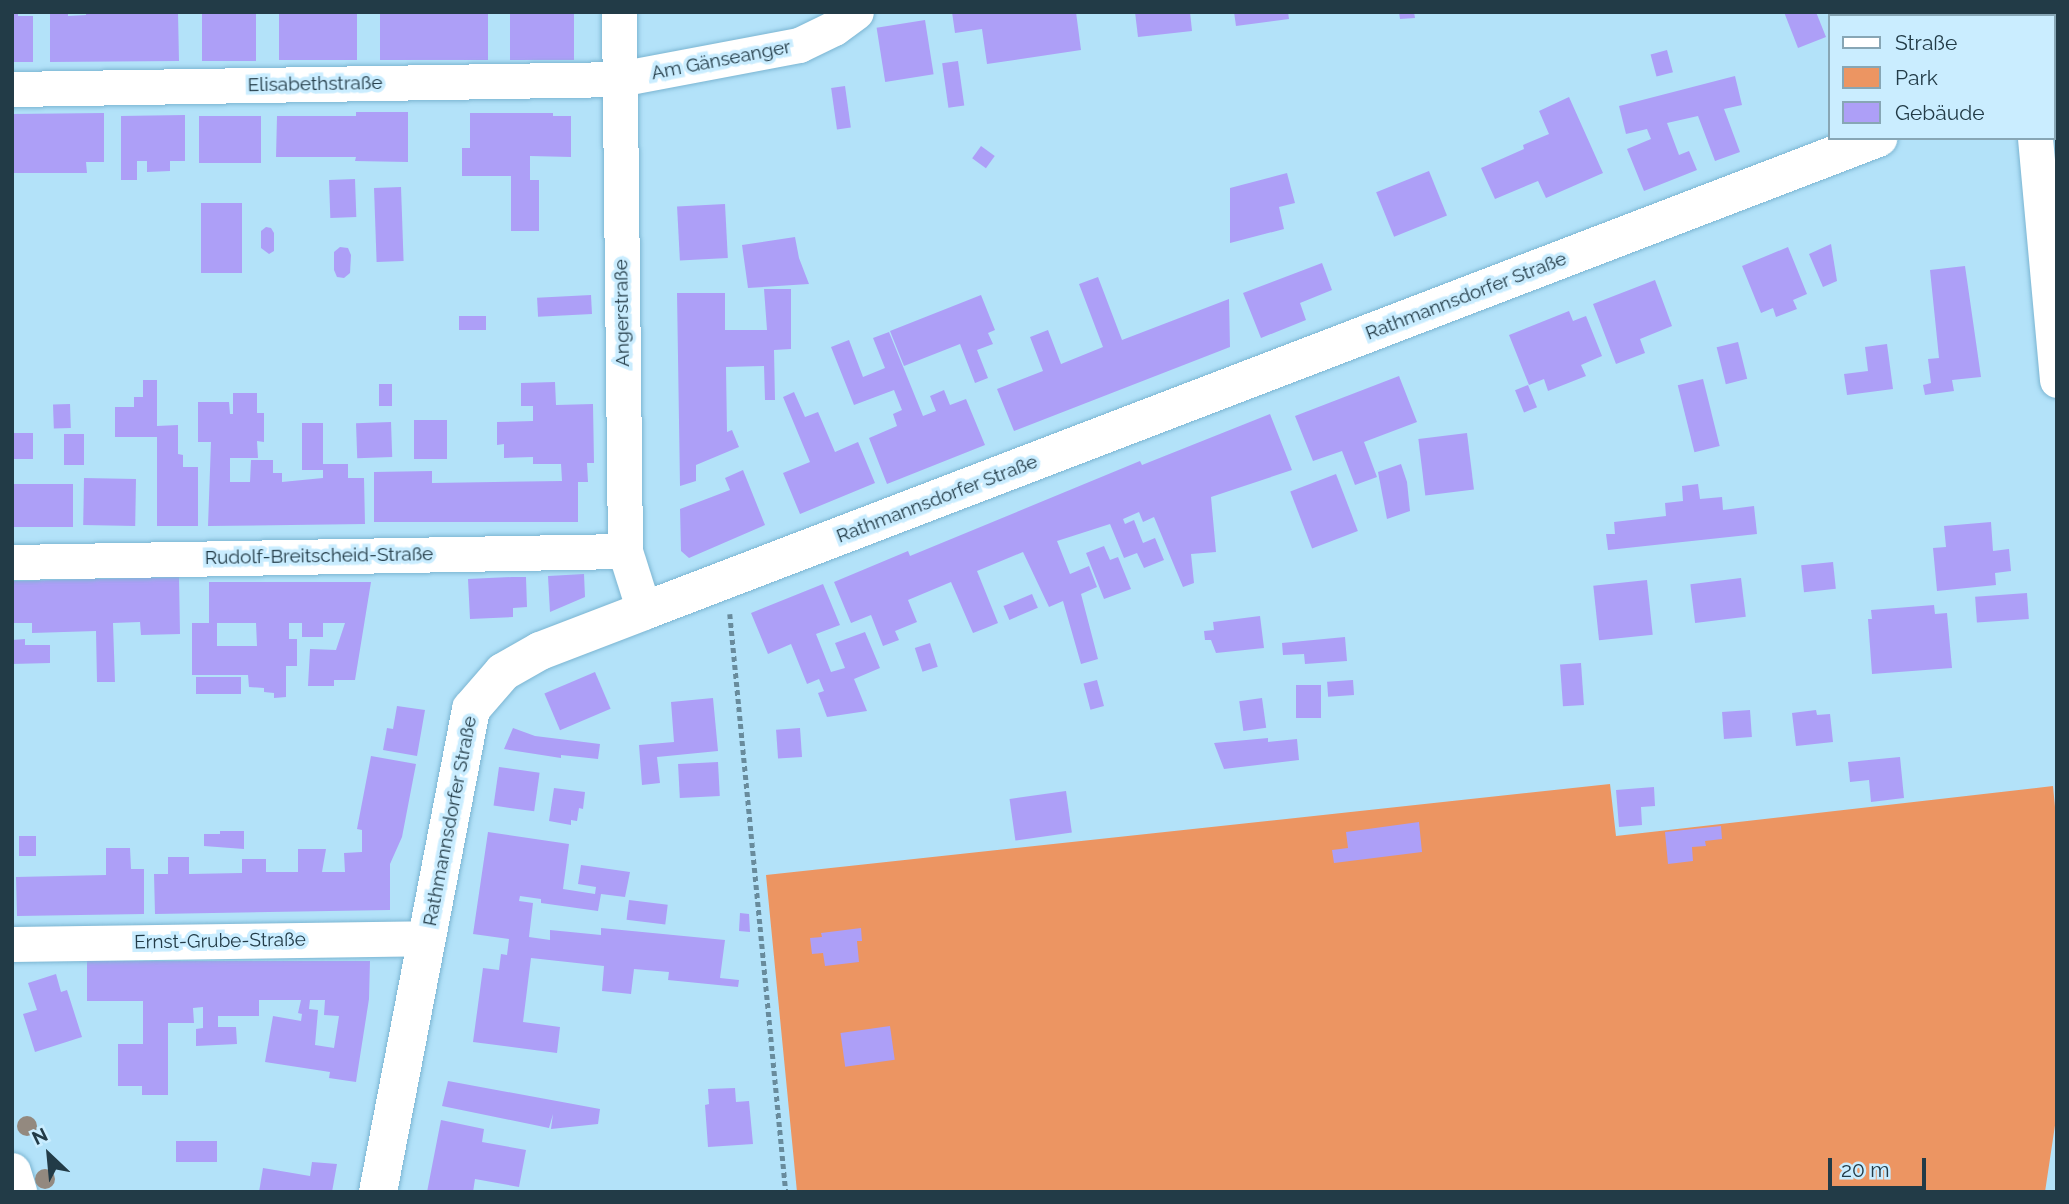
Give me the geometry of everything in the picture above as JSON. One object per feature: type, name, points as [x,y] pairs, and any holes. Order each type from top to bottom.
[{"type":"street","name":"Angerstraße","points":[[619,12],[625,551],[644,611]]},
{"type":"street","name":"Am Gänseanger","points":[[619,79],[799,45],[834,28],[856,12]]},
{"type":"street","name":"Elisabethstraße","points":[[12,89],[619,79]]},
{"type":"street","name":"Rathmannsdorfer Straße","points":[[378,1192],[471,709],[503,671],[540,651],[1873,140]]},
{"type":"street","points":[[2035,140],[2057,380]]},
{"type":"street","name":"Rudolf-Breitscheid-Straße","points":[[12,562],[625,551]]},
{"type":"street","name":"Ernst-Grube-Straße","points":[[12,944],[427,938]]},
{"type":"street","points":[[12,1172],[18,1192]]},
{"type":"path","points":[[719,582],[731,617],[786,1192]]},
{"type":"green space","points":[[1610,784],[1616,836],[2053,786],[2057,828],[2057,1112],[2045,1192],[797,1192],[766,875]]},
{"type":"building","points":[[12,12],[18,12],[18,16],[33,16],[33,62],[12,62]]},
{"type":"building","points":[[50,12],[68,12],[68,16],[86,15],[86,12],[178,12],[179,61],[50,62]]},
{"type":"building","points":[[202,12],[256,12],[256,61],[202,61]]},
{"type":"building","points":[[279,12],[357,12],[357,60],[279,60]]},
{"type":"building","points":[[380,12],[488,12],[488,60],[380,60]]},
{"type":"building","points":[[952,12],[1076,12],[1081,50],[987,64],[982,29],[955,33]]},
{"type":"building","points":[[1135,12],[1190,12],[1192,31],[1138,37]]},
{"type":"building","points":[[1234,12],[1288,12],[1289,19],[1236,26]]},
{"type":"building","points":[[1399,12],[1414,12],[1415,18],[1400,19]]},
{"type":"building","points":[[1784,12],[1816,12],[1826,37],[1798,48]]},
{"type":"building","points":[[1919,12],[1986,12],[1986,14]]},
{"type":"building","points":[[510,14],[574,14],[574,60],[510,60]]},
{"type":"building","points":[[925,20],[934,74],[885,82],[877,28]]},
{"type":"building","points":[[1667,50],[1673,72],[1657,77],[1651,54]]},
{"type":"building","points":[[958,61],[964,106],[948,108],[942,63]]},
{"type":"building","points":[[1735,76],[1742,105],[1724,109],[1740,152],[1715,161],[1698,116],[1667,123],[1679,155],[1689,151],[1697,170],[1644,191],[1627,149],[1651,139],[1647,129],[1626,134],[1619,106]]},
{"type":"building","points":[[845,86],[851,128],[837,130],[831,88]]},
{"type":"building","points":[[1569,97],[1603,173],[1546,198],[1538,181],[1495,199],[1481,168],[1524,149],[1523,145],[1549,134],[1539,111]]},
{"type":"building","points":[[356,112],[408,112],[408,162],[355,161],[356,157],[276,157],[277,116],[356,116]]},
{"type":"building","points":[[104,113],[104,162],[86,162],[87,173],[12,173],[12,114]]},
{"type":"building","points":[[470,113],[553,113],[553,116],[571,116],[571,157],[530,156],[530,180],[539,180],[539,231],[511,231],[511,176],[462,176],[462,148],[470,148]]},
{"type":"building","points":[[185,115],[185,161],[170,161],[170,171],[147,172],[147,161],[137,161],[137,180],[121,180],[121,116]]},
{"type":"building","points":[[199,116],[261,116],[261,163],[199,163]]},
{"type":"building","points":[[981,146],[995,156],[986,168],[972,158]]},
{"type":"building","points":[[1429,171],[1447,216],[1394,237],[1376,192]]},
{"type":"building","points":[[1287,173],[1295,203],[1279,207],[1284,229],[1230,243],[1230,188]]},
{"type":"building","points":[[355,179],[356,217],[330,218],[329,180]]},
{"type":"building","points":[[401,187],[404,261],[377,262],[374,188]]},
{"type":"building","points":[[201,203],[242,203],[242,273],[201,273]]},
{"type":"building","points":[[725,204],[728,258],[680,260],[677,207]]},
{"type":"building","points":[[266,227],[271,228],[274,233],[274,251],[269,254],[261,248],[261,231]]},
{"type":"building","points":[[795,237],[799,258],[809,284],[748,288],[742,245]]},
{"type":"building","points":[[1831,244],[1837,281],[1823,287],[1809,254]]},
{"type":"building","points":[[340,247],[348,248],[351,255],[350,273],[344,278],[337,277],[334,270],[334,252]]},
{"type":"building","points":[[1788,247],[1807,294],[1793,300],[1797,309],[1776,317],[1773,308],[1761,313],[1742,266]]},
{"type":"building","points":[[1322,263],[1332,290],[1300,303],[1306,320],[1261,338],[1243,293]]},
{"type":"building","points":[[1965,266],[1981,377],[1952,380],[1954,391],[1925,395],[1923,385],[1931,383],[1928,359],[1939,358],[1930,270]]},
{"type":"building","points":[[1098,277],[1122,340],[1229,299],[1230,347],[1014,431],[997,389],[1043,371],[1030,337],[1048,330],[1061,364],[1103,347],[1079,284]]},
{"type":"building","points":[[1655,280],[1672,326],[1640,339],[1645,353],[1616,364],[1593,304]]},
{"type":"building","points":[[764,289],[791,289],[791,349],[774,350],[775,400],[765,400],[764,366],[726,367],[727,432],[732,430],[739,447],[696,465],[696,481],[680,486],[677,293],[725,293],[725,330],[767,330]]},
{"type":"building","points":[[591,295],[592,314],[538,317],[537,298]]},
{"type":"building","points":[[981,295],[995,330],[988,333],[993,344],[977,350],[988,378],[975,383],[960,344],[904,366],[890,331]]},
{"type":"building","points":[[1569,311],[1573,321],[1586,316],[1602,356],[1581,365],[1586,376],[1548,391],[1544,379],[1529,385],[1509,335]]},
{"type":"building","points":[[459,316],[486,316],[486,330],[459,330]]},
{"type":"building","points":[[889,332],[923,416],[936,411],[930,396],[944,390],[950,405],[966,399],[985,445],[887,484],[869,438],[897,426],[893,414],[902,410],[894,390],[854,405],[831,347],[849,340],[863,377],[885,368],[873,338]]},
{"type":"building","points":[[1738,342],[1747,379],[1726,384],[1717,347]]},
{"type":"building","points":[[1887,344],[1893,389],[1847,395],[1844,374],[1868,371],[1865,347]]},
{"type":"building","points":[[1399,376],[1417,422],[1364,442],[1377,477],[1355,485],[1342,451],[1313,461],[1295,416]]},
{"type":"building","points":[[1703,379],[1720,446],[1694,452],[1678,385]]},
{"type":"building","points":[[143,380],[157,380],[157,426],[178,425],[178,454],[183,455],[183,467],[198,467],[198,526],[157,526],[157,437],[115,437],[115,407],[134,407],[134,397],[143,397]]},
{"type":"building","points":[[555,382],[556,405],[593,404],[594,463],[587,463],[588,482],[578,482],[578,522],[374,522],[374,472],[432,471],[432,483],[562,481],[561,464],[533,464],[533,457],[504,458],[504,444],[497,445],[497,422],[533,421],[533,406],[521,406],[521,383]]},
{"type":"building","points":[[379,384],[392,384],[392,406],[379,406]]},
{"type":"building","points":[[1528,385],[1537,407],[1524,412],[1515,390]]},
{"type":"building","points":[[794,392],[805,417],[818,412],[835,452],[858,442],[875,483],[800,514],[783,473],[810,462],[783,397]]},
{"type":"building","points":[[233,393],[257,393],[257,413],[264,413],[264,442],[257,441],[258,458],[230,458],[230,482],[250,482],[251,460],[273,460],[273,473],[282,473],[282,482],[323,478],[323,470],[302,470],[302,423],[323,423],[323,464],[348,464],[348,478],[364,478],[365,524],[208,526],[211,442],[198,442],[198,402],[229,402],[230,414],[233,414]]},
{"type":"building","points":[[70,404],[71,428],[54,429],[53,405]]},
{"type":"building","points":[[1270,414],[1292,470],[1211,497],[1216,552],[1191,554],[1194,583],[1183,587],[1154,517],[1143,522],[1139,512],[1123,519],[1125,524],[1134,520],[1143,543],[1155,538],[1164,560],[1144,568],[1137,553],[1124,558],[1110,524],[1057,541],[1070,574],[1089,566],[1097,587],[1081,594],[1098,659],[1081,664],[1063,601],[1049,607],[1023,552],[977,571],[998,623],[986,628],[973,633],[951,582],[908,600],[917,622],[895,631],[899,640],[883,646],[871,615],[851,623],[834,582],[908,551],[910,556],[1140,461],[1142,465]]},
{"type":"building","points":[[414,420],[447,420],[447,459],[414,459]]},
{"type":"building","points":[[391,422],[392,457],[357,458],[356,423]]},
{"type":"building","points":[[12,433],[33,433],[33,459],[12,459]]},
{"type":"building","points":[[1467,433],[1474,490],[1425,496],[1418,439]]},
{"type":"building","points":[[64,434],[84,434],[84,465],[64,465]]},
{"type":"building","points":[[1401,464],[1407,482],[1410,511],[1387,519],[1378,472]]},
{"type":"building","points":[[743,470],[765,525],[689,558],[681,551],[680,509],[730,490],[725,478]]},
{"type":"building","points":[[1336,474],[1358,531],[1312,549],[1290,492]]},
{"type":"building","points":[[84,478],[136,479],[135,526],[83,525]]},
{"type":"building","points":[[12,484],[73,484],[73,527],[12,527]]},
{"type":"building","points":[[1698,484],[1700,499],[1722,497],[1723,510],[1754,506],[1757,534],[1608,550],[1606,534],[1615,534],[1614,522],[1666,516],[1665,503],[1683,501],[1682,486]]},
{"type":"building","points":[[1991,522],[1993,551],[2009,549],[2011,571],[1995,573],[1996,585],[1937,591],[1933,548],[1946,547],[1944,526]]},
{"type":"building","points":[[1104,546],[1110,560],[1118,557],[1131,589],[1104,599],[1086,553]]},
{"type":"building","points":[[1833,562],[1836,589],[1804,592],[1801,565]]},
{"type":"building","points":[[584,574],[585,597],[550,612],[548,576]]},
{"type":"building","points":[[179,577],[180,634],[141,635],[140,622],[113,623],[115,682],[97,682],[96,631],[32,633],[32,623],[12,623],[12,581]]},
{"type":"building","points":[[526,577],[527,607],[513,608],[513,617],[470,619],[468,579]]},
{"type":"building","points":[[1741,578],[1746,617],[1695,623],[1690,584]]},
{"type":"building","points":[[1647,580],[1653,635],[1599,640],[1593,586]]},
{"type":"building","points":[[209,582],[371,582],[355,680],[334,680],[334,686],[308,686],[310,649],[336,650],[345,623],[323,623],[323,637],[302,637],[302,623],[289,623],[289,639],[297,639],[297,666],[286,666],[286,697],[274,698],[274,693],[264,692],[264,688],[249,687],[248,675],[192,675],[192,623],[209,623]],"holes":[[[217,623],[256,623],[257,646],[217,646]]]},
{"type":"building","points":[[823,584],[840,625],[816,634],[831,672],[845,668],[835,643],[865,632],[880,668],[854,679],[867,711],[827,717],[818,693],[824,691],[819,679],[807,684],[791,644],[768,654],[751,613]]},
{"type":"building","points":[[2027,593],[2029,619],[1977,623],[1975,597]]},
{"type":"building","points":[[1032,594],[1038,608],[1009,620],[1003,606]]},
{"type":"building","points":[[1934,605],[1935,614],[1947,613],[1952,668],[1872,674],[1868,619],[1872,619],[1871,610]]},
{"type":"building","points":[[1260,616],[1264,648],[1216,653],[1211,640],[1205,640],[1204,631],[1214,630],[1213,622]]},
{"type":"building","points":[[1345,637],[1347,661],[1305,664],[1304,654],[1283,655],[1282,643]]},
{"type":"building","points":[[25,639],[25,645],[50,645],[50,663],[12,664],[12,640]]},
{"type":"building","points":[[930,643],[938,667],[923,672],[915,648]]},
{"type":"building","points":[[1581,663],[1584,705],[1563,706],[1560,664]]},
{"type":"building","points":[[595,672],[611,709],[560,730],[544,693]]},
{"type":"building","points":[[196,677],[241,677],[241,694],[196,694]]},
{"type":"building","points":[[1097,680],[1104,706],[1090,710],[1083,684]]},
{"type":"building","points":[[1353,680],[1354,695],[1328,697],[1327,682]]},
{"type":"building","points":[[1296,685],[1321,685],[1321,718],[1296,718]]},
{"type":"building","points":[[713,698],[718,751],[657,757],[660,783],[642,785],[639,745],[674,742],[671,702]]},
{"type":"building","points":[[1262,698],[1266,728],[1243,731],[1239,701]]},
{"type":"building","points":[[397,706],[425,710],[417,756],[383,750],[387,728],[393,729]]},
{"type":"building","points":[[1750,710],[1752,737],[1724,739],[1722,712]]},
{"type":"building","points":[[1816,710],[1817,715],[1830,714],[1833,742],[1796,746],[1792,713]]},
{"type":"building","points":[[513,728],[535,736],[600,744],[598,759],[561,755],[561,758],[504,749]]},
{"type":"building","points":[[800,728],[802,757],[778,759],[776,730]]},
{"type":"building","points":[[1268,738],[1268,742],[1297,739],[1299,760],[1224,769],[1214,743]]},
{"type":"building","points":[[371,756],[416,764],[402,837],[390,864],[390,910],[155,914],[154,874],[168,874],[168,857],[189,857],[189,874],[242,873],[242,859],[266,859],[266,872],[298,872],[298,849],[326,849],[322,872],[345,872],[344,853],[362,852],[362,830],[357,829]]},
{"type":"building","points":[[1900,757],[1904,798],[1871,802],[1869,780],[1850,782],[1848,762]]},
{"type":"building","points":[[718,762],[720,796],[680,798],[678,764]]},
{"type":"building","points":[[499,767],[540,773],[534,811],[494,806]]},
{"type":"building","points":[[1654,787],[1655,806],[1641,807],[1642,825],[1619,827],[1616,790]]},
{"type":"building","points":[[554,788],[585,792],[583,809],[579,808],[577,821],[571,820],[571,825],[549,821]]},
{"type":"building","points":[[1066,791],[1072,833],[1015,841],[1010,799]]},
{"type":"building","points":[[1419,822],[1422,852],[1334,863],[1332,850],[1348,848],[1346,832]]},
{"type":"building","points":[[1721,826],[1722,839],[1705,841],[1706,846],[1692,847],[1693,861],[1668,864],[1665,832]]},
{"type":"building","points":[[220,831],[244,831],[244,849],[204,846],[204,834],[220,834]]},
{"type":"building","points":[[488,832],[569,844],[563,889],[595,894],[596,887],[578,884],[581,865],[630,872],[625,897],[601,894],[598,911],[541,903],[541,899],[520,896],[519,901],[533,903],[529,937],[550,940],[550,930],[601,935],[601,928],[725,940],[720,978],[739,980],[738,987],[668,980],[669,972],[634,969],[631,994],[602,991],[604,966],[531,958],[523,1022],[560,1027],[557,1053],[473,1042],[483,968],[499,970],[501,954],[507,955],[509,939],[473,934]]},
{"type":"building","points":[[19,836],[36,836],[36,856],[19,856]]},
{"type":"building","points":[[106,848],[130,848],[131,869],[144,869],[144,914],[17,916],[16,877],[106,875]]},
{"type":"building","points":[[629,900],[668,905],[665,925],[627,920]]},
{"type":"building","points":[[740,913],[749,914],[750,932],[739,931]]},
{"type":"building","points":[[861,928],[862,941],[857,941],[859,962],[825,966],[823,953],[812,954],[810,938],[822,937],[821,933]]},
{"type":"building","points":[[87,961],[370,961],[369,999],[356,1082],[329,1078],[330,1072],[265,1062],[273,1016],[301,1021],[302,1014],[298,1013],[301,1000],[259,1000],[259,1016],[218,1016],[218,1027],[236,1027],[237,1044],[196,1046],[196,1029],[203,1028],[203,1007],[193,1008],[194,1023],[168,1023],[168,1095],[142,1095],[142,1086],[118,1086],[118,1044],[143,1044],[143,1001],[87,1001]],"holes":[[[310,1000],[325,1000],[324,1015],[339,1016],[334,1048],[315,1045],[318,1010],[309,1009]]]},
{"type":"building","points":[[56,974],[61,992],[67,990],[82,1037],[35,1052],[23,1014],[37,1010],[28,983]]},
{"type":"building","points":[[890,1026],[895,1060],[845,1067],[840,1033]]},
{"type":"building","points":[[448,1081],[600,1109],[598,1124],[551,1129],[553,1114],[549,1128],[442,1106]]},
{"type":"building","points":[[735,1088],[736,1102],[749,1101],[753,1144],[708,1147],[705,1105],[709,1104],[708,1089]]},
{"type":"building","points":[[441,1120],[484,1129],[482,1142],[526,1150],[519,1187],[475,1179],[473,1192],[427,1192]]},
{"type":"building","points":[[176,1141],[217,1141],[217,1162],[176,1162]]},
{"type":"building","points":[[312,1162],[337,1164],[332,1192],[259,1192],[263,1168],[310,1176]]}]
